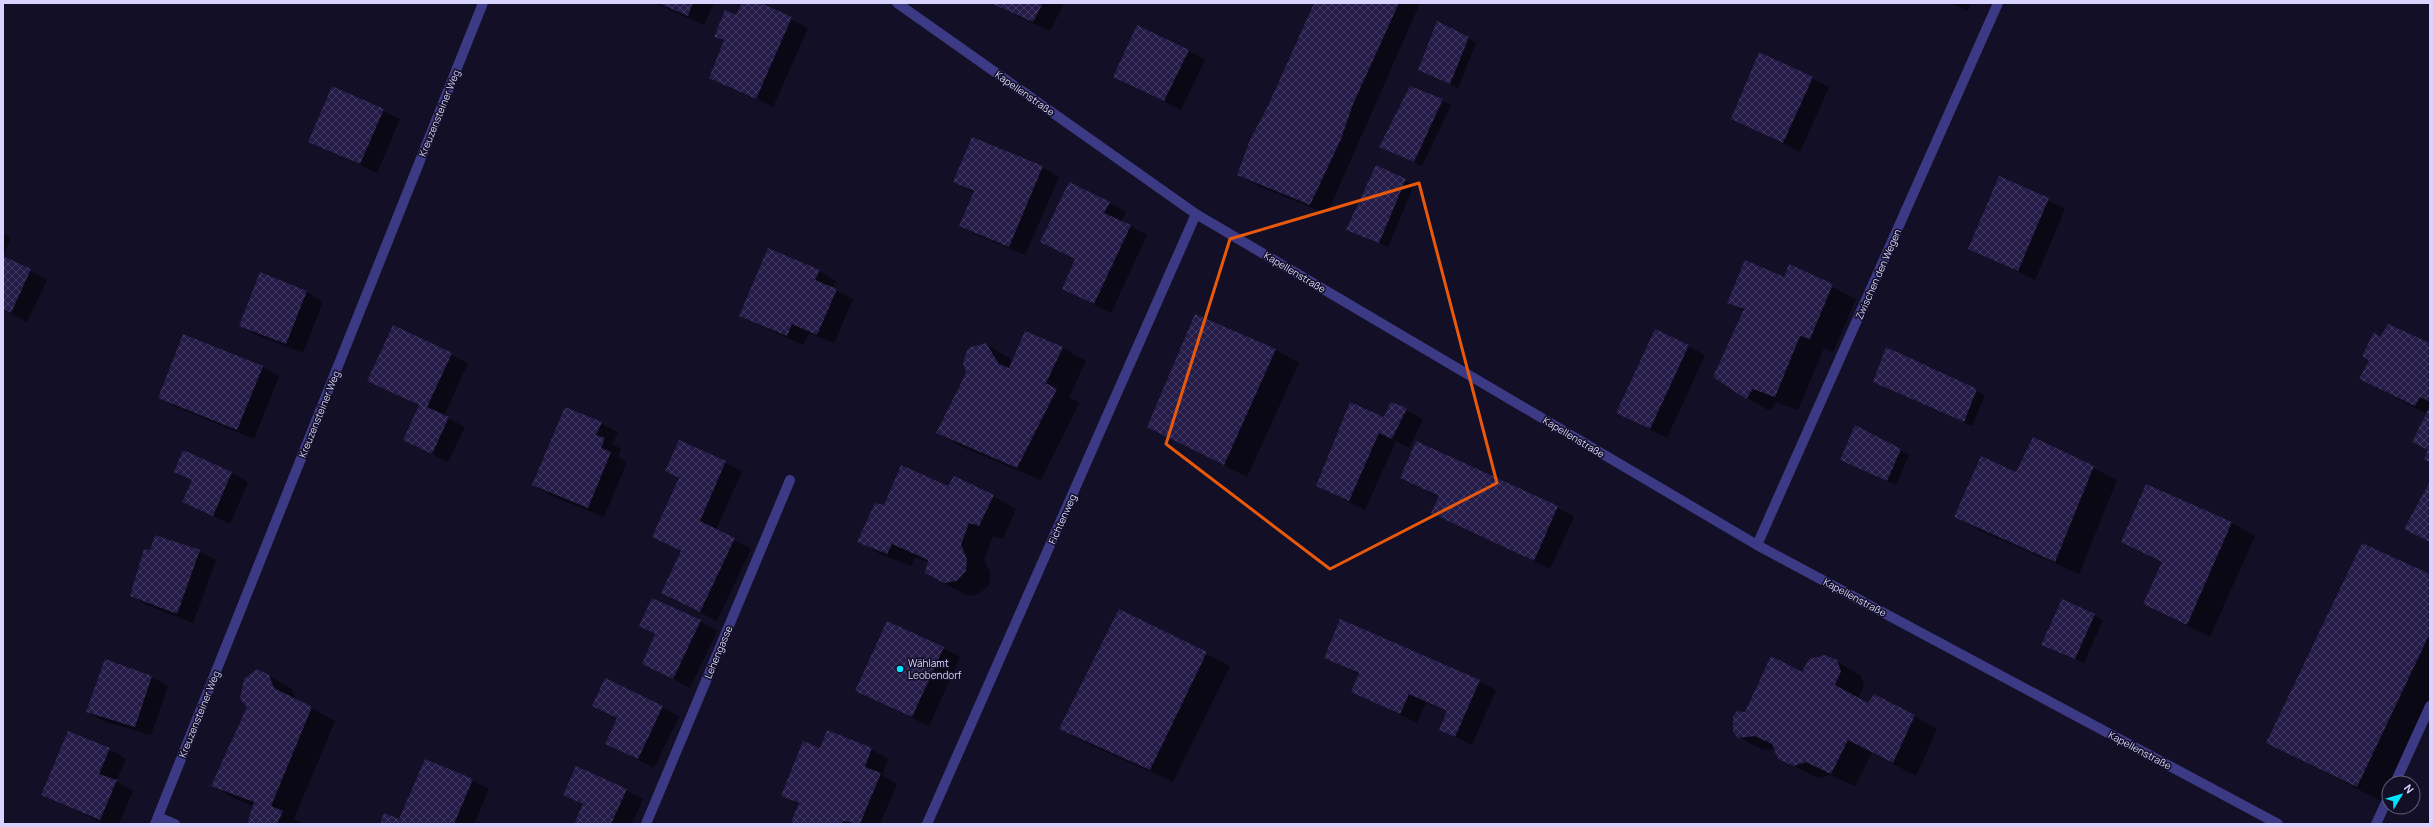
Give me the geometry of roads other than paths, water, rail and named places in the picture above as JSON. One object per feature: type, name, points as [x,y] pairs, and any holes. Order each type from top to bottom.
[{"type":"street","name":"Kreuzensteiner Weg","points":[[156,821],[483,3]]},
{"type":"street","name":"Kapellenstraße","points":[[897,3],[1196,214],[1757,545],[2278,824]]},
{"type":"street","name":"Zwischen den Wegen","points":[[1757,545],[1998,3]]},
{"type":"street","name":"Fichtenweg","points":[[927,824],[1196,214]]},
{"type":"street","name":"Lehengasse","points":[[646,824],[790,480]]},
{"type":"street","points":[[2399,775],[2430,706]]},
{"type":"street","points":[[2376,824],[2381,813]]},
{"type":"street","points":[[156,821],[175,824]]},
{"type":"place","name":"Wählamt Leobendorf","points":[[900,669]]}]
